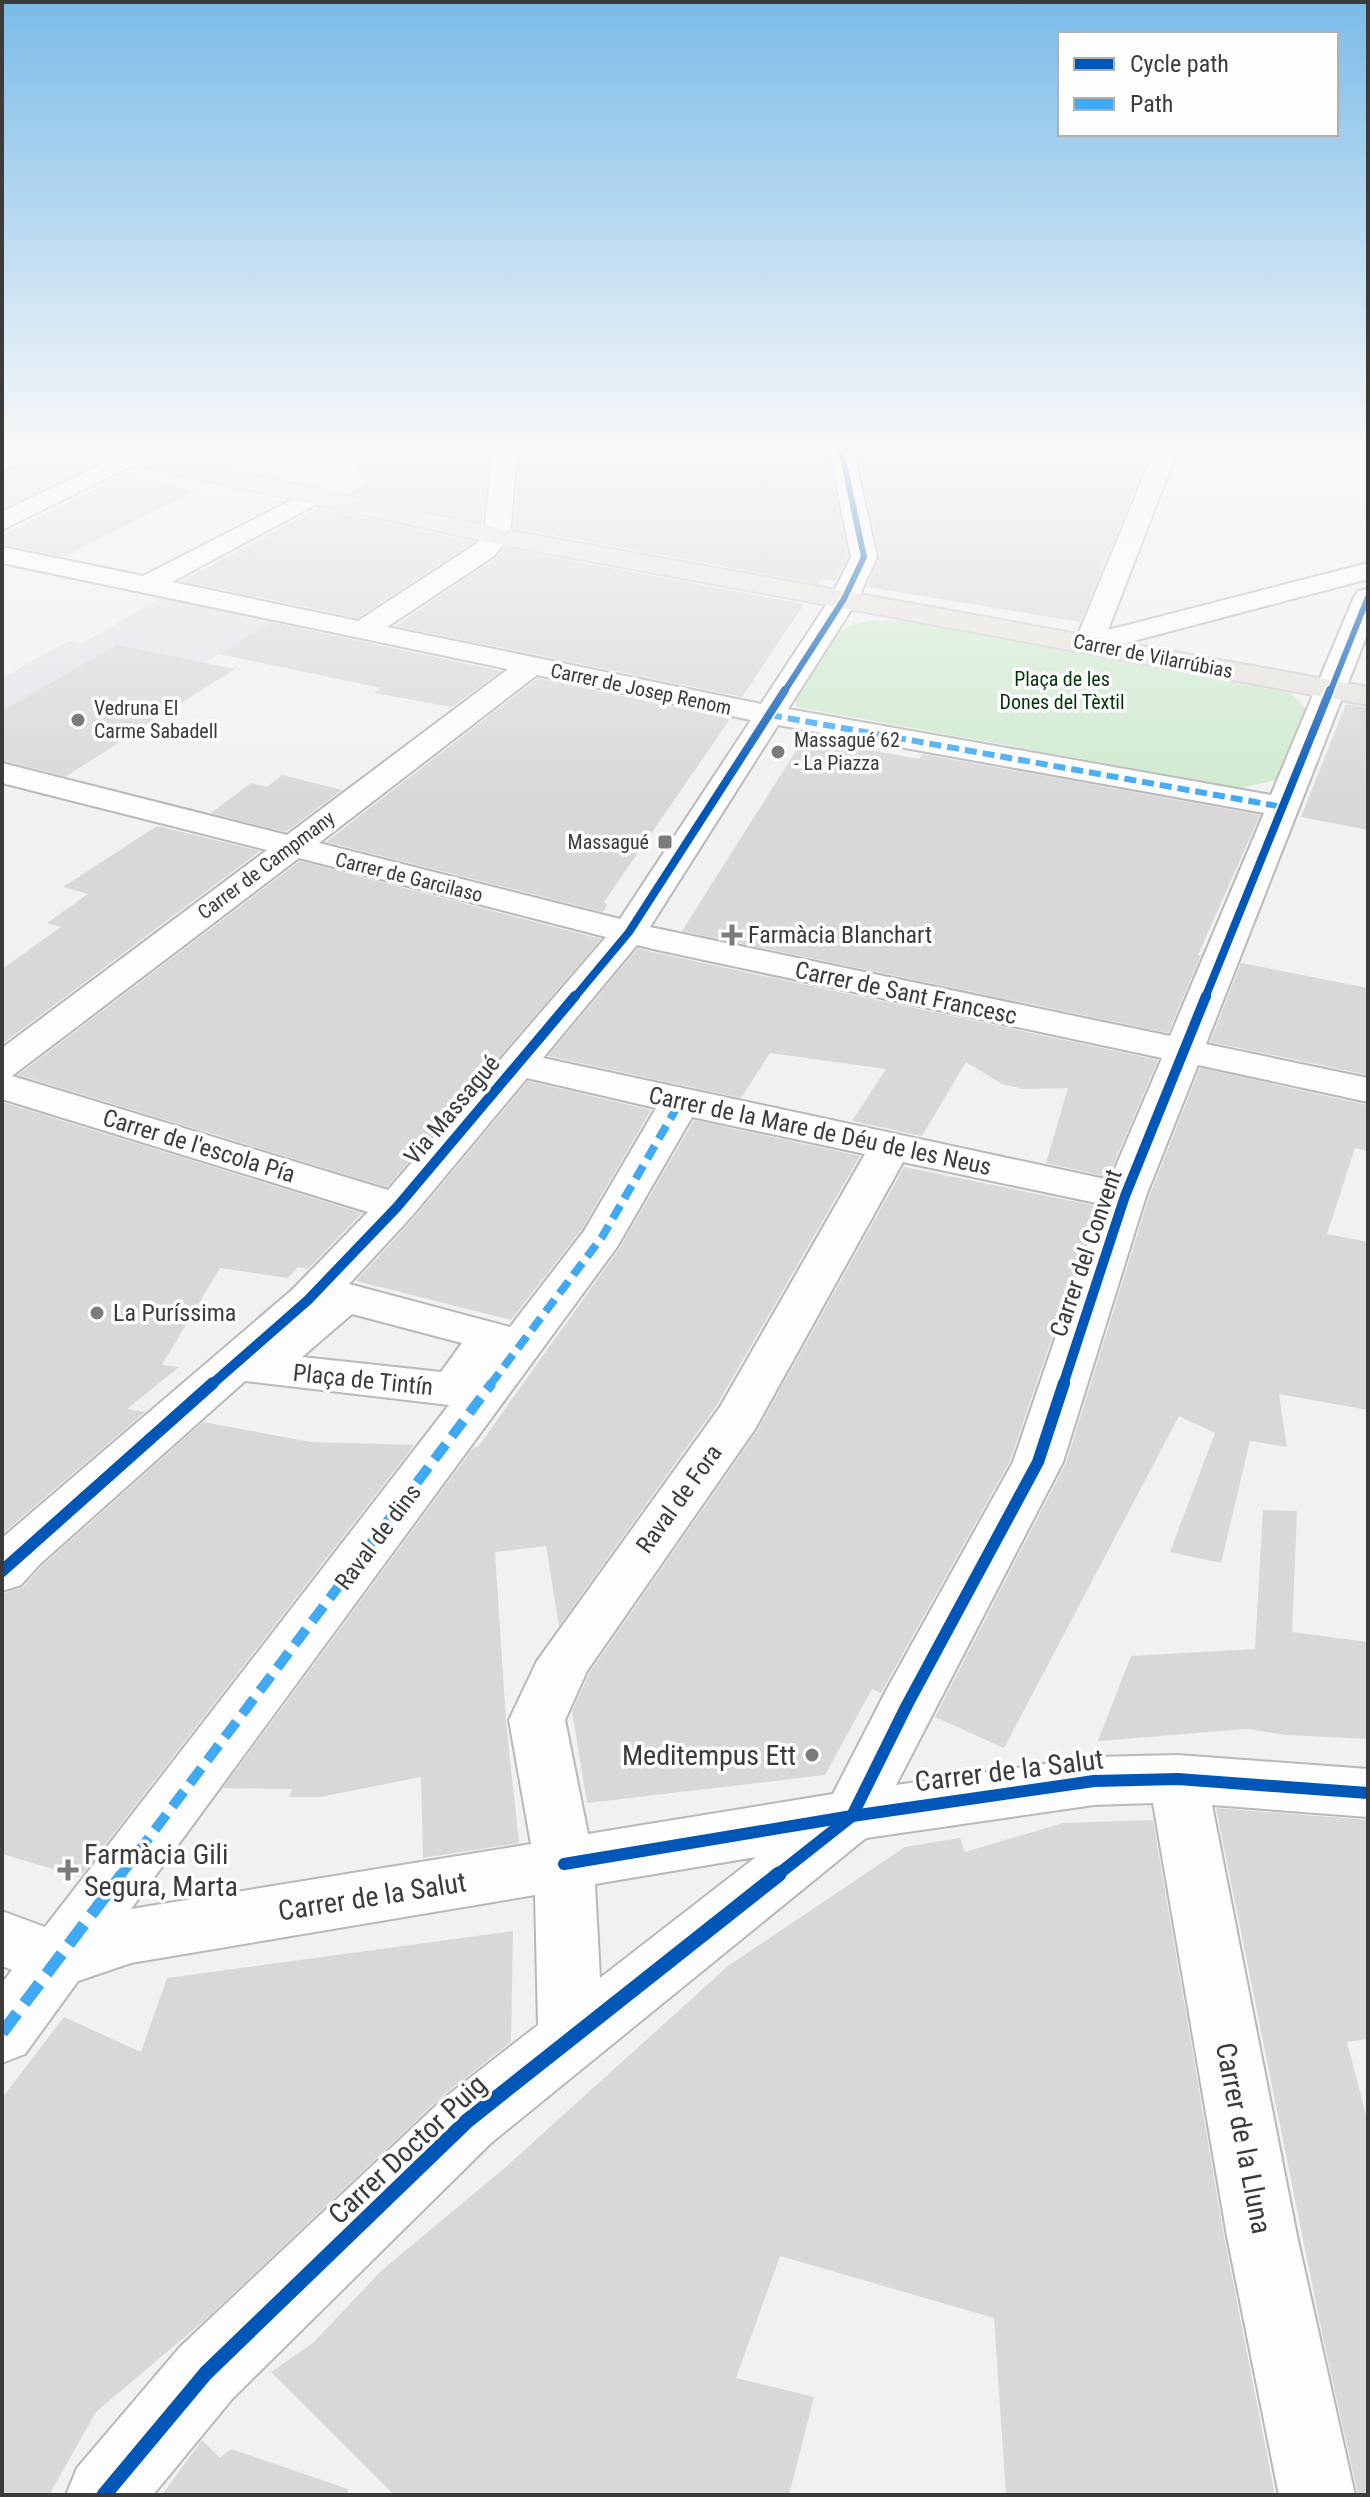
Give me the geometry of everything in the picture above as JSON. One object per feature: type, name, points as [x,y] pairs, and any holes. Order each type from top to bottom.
[{"type":"main road","name":"Carrer de Vilarrúbias","points":[[660,566],[1348,692]]},
{"type":"street","name":"Carrer de Josep Renom","points":[[55,566],[770,715],[1283,807]]},
{"type":"street","points":[[149,584],[183,566]]},
{"type":"street","points":[[363,630],[461,566]]},
{"type":"street","name":"Via Massagué","points":[[2,1571],[22,1550],[308,1300],[397,1207],[629,932],[844,599],[860,566]]},
{"type":"street","points":[[1088,644],[1120,566]]},
{"type":"street","points":[[1088,644],[1368,571]]},
{"type":"street","name":"Carrer del Convent","points":[[852,1816],[907,1705],[1038,1462],[1125,1196],[1283,807],[1348,692],[1345,659],[1368,597]]},
{"type":"street","name":"Carrer de Campmany","points":[[2,1067],[531,666]]},
{"type":"street","name":"Carrer de Garcilaso","points":[[2,773],[629,932]]},
{"type":"street","name":"Carrer de Sant Francesc","points":[[629,932],[1183,1053],[1368,1090]]},
{"type":"street","name":"Carrer de la Mare de Déu de les Neus","points":[[517,1064],[680,1102],[1125,1196]]},
{"type":"street","name":"Carrer de l'escola Pía","points":[[2,1086],[397,1207]]},
{"type":"street","name":"Raval de dins","points":[[2,2033],[602,1237],[680,1102]]},
{"type":"street","name":"Raval de Fora","points":[[571,2039],[564,1864],[537,1720],[564,1661],[738,1417],[890,1147]]},
{"type":"street","name":"Carrer de la Salut","points":[[58,1960],[131,1936],[852,1816],[1094,1781],[1178,1779],[1368,1793]]},
{"type":"street","name":"Carrer de la Lluna","points":[[1178,1779],[1262,2236],[1317,2495]]},
{"type":"street","name":"Carrer Doctor Puig","points":[[104,2495],[206,2373],[467,2121],[852,1816]]},
{"type":"street","points":[[2,1938],[58,1960]]},
{"type":"shaded area","name":"Vedruna El Carme Sabadell","points":[[161,597],[274,621],[203,664],[232,670],[64,778],[2,762],[2,678],[69,641],[83,643]]},
{"type":"green space","name":"Plaça de les Dones del Tèxtil","points":[[872,620],[904,621],[1291,693],[1307,710],[1277,780],[1241,788],[797,707],[795,700],[837,633]]},
{"type":"building","points":[[210,566],[438,566],[357,618],[181,581]]},
{"type":"building","points":[[485,566],[598,566],[804,604],[742,697],[395,626]]},
{"type":"building","points":[[718,566],[843,566],[835,581],[821,579],[818,584]]},
{"type":"building","points":[[876,566],[1103,566],[1080,622],[867,587]]},
{"type":"building","points":[[271,622],[501,671],[452,707],[374,693],[381,688],[219,654]]},
{"type":"building","name":"Vedruna El Carme Sabadell","points":[[117,645],[235,669],[66,776],[2,760],[2,711]]},
{"type":"building","points":[[538,678],[730,719],[604,902],[607,905],[603,912],[326,842]]},
{"type":"building","points":[[1346,704],[1368,708],[1368,830],[1301,817]]},
{"type":"building","points":[[804,738],[919,759],[923,754],[1260,815],[1198,955],[1201,955],[1168,1033],[682,931]]},
{"type":"building","points":[[282,775],[342,790],[286,832],[211,813],[251,783],[267,787]]},
{"type":"building","points":[[157,826],[260,851],[2,1044],[2,969],[61,927],[47,923],[88,894],[63,887]]},
{"type":"building","points":[[300,861],[601,939],[387,1187],[18,1075]]},
{"type":"building","points":[[638,948],[1158,1060],[1108,1177],[1046,1163],[1068,1088],[1023,1089],[1002,1084],[966,1062],[922,1136],[852,1121],[886,1069],[770,1053],[741,1098],[548,1056]]},
{"type":"building","points":[[1241,963],[1368,988],[1368,1075],[1210,1042]]},
{"type":"building","points":[[1200,1068],[1368,1105],[1368,1151],[1355,1148],[1327,1234],[1368,1242],[1368,1410],[1279,1394],[1287,1447],[1250,1441],[1221,1563],[1170,1552],[1215,1433],[1179,1416],[1004,1748],[935,1717],[1066,1463],[1149,1197]]},
{"type":"building","points":[[528,1081],[651,1110],[582,1229],[511,1320],[356,1281],[414,1218]]},
{"type":"building","points":[[2,1102],[362,1213],[308,1269],[298,1267],[288,1278],[220,1268],[162,1365],[179,1367],[127,1409],[145,1412],[2,1534]]},
{"type":"building","points":[[694,1120],[860,1156],[717,1405],[559,1626],[546,1546],[495,1552],[506,1721],[519,1843],[423,1858],[421,1777],[320,1797],[289,1797],[292,1789],[223,1788],[474,1447],[478,1447],[619,1249]]},
{"type":"building","points":[[904,1167],[1097,1206],[1010,1461],[881,1693],[872,1689],[825,1775],[587,1803],[572,1711],[590,1672],[757,1431]]},
{"type":"building","points":[[203,1422],[311,1442],[414,1445],[80,1877],[2,1854],[2,1594],[23,1587],[42,1566]]},
{"type":"building","points":[[1263,1510],[1297,1511],[1292,1632],[1368,1642],[1368,1739],[1287,1735],[1247,1729],[1098,1741],[1131,1656],[1255,1649]]},
{"type":"building","points":[[1216,1808],[1368,1820],[1368,2039],[1347,2042],[1368,2123],[1368,2494],[1358,2495],[1323,2338]]},
{"type":"building","points":[[1153,1820],[1224,2236],[1275,2495],[1006,2495],[994,2318],[780,2256],[736,2378],[814,2397],[789,2495],[394,2495],[271,2372],[313,2343],[382,2270],[507,2166],[728,1966],[905,1847],[960,1838],[965,1852],[1063,1823]]},
{"type":"building","points":[[513,1931],[511,2042],[441,2097],[206,2319],[96,2412],[49,2495],[2,2495],[2,2098],[64,2017],[141,2052],[167,1978]]},
{"type":"building","points":[[202,2440],[220,2458],[231,2449],[348,2489],[347,2495],[162,2495]]},
{"type":"marked path","points":[[770,715],[1283,807]]},
{"type":"marked path","points":[[2,2033],[602,1237],[680,1102]]},
{"type":"cycle path","points":[[2,1571],[22,1550],[308,1300],[397,1207],[629,932],[844,599],[860,566]]},
{"type":"cycle path","points":[[104,2495],[206,2373],[467,2121],[852,1816],[907,1705],[1038,1462],[1125,1196],[1368,597]]},
{"type":"cycle path","points":[[564,1864],[852,1816],[1094,1781],[1178,1779],[1368,1793]]},
{"type":"place","name":"Vedruna El Carme Sabadell","points":[[78,720]]},
{"type":"place","name":"Massagué 62 - La Piazza","points":[[778,752]]},
{"type":"place","name":"Massagué","points":[[665,842]]},
{"type":"place","name":"Farmàcia Blanchart","points":[[732,935]]},
{"type":"place","name":"La Puríssima","points":[[97,1313]]},
{"type":"place","name":"Meditempus Ett","points":[[812,1755]]},
{"type":"place","name":"Farmàcia Gili Segura, Marta","points":[[68,1870]]}]
